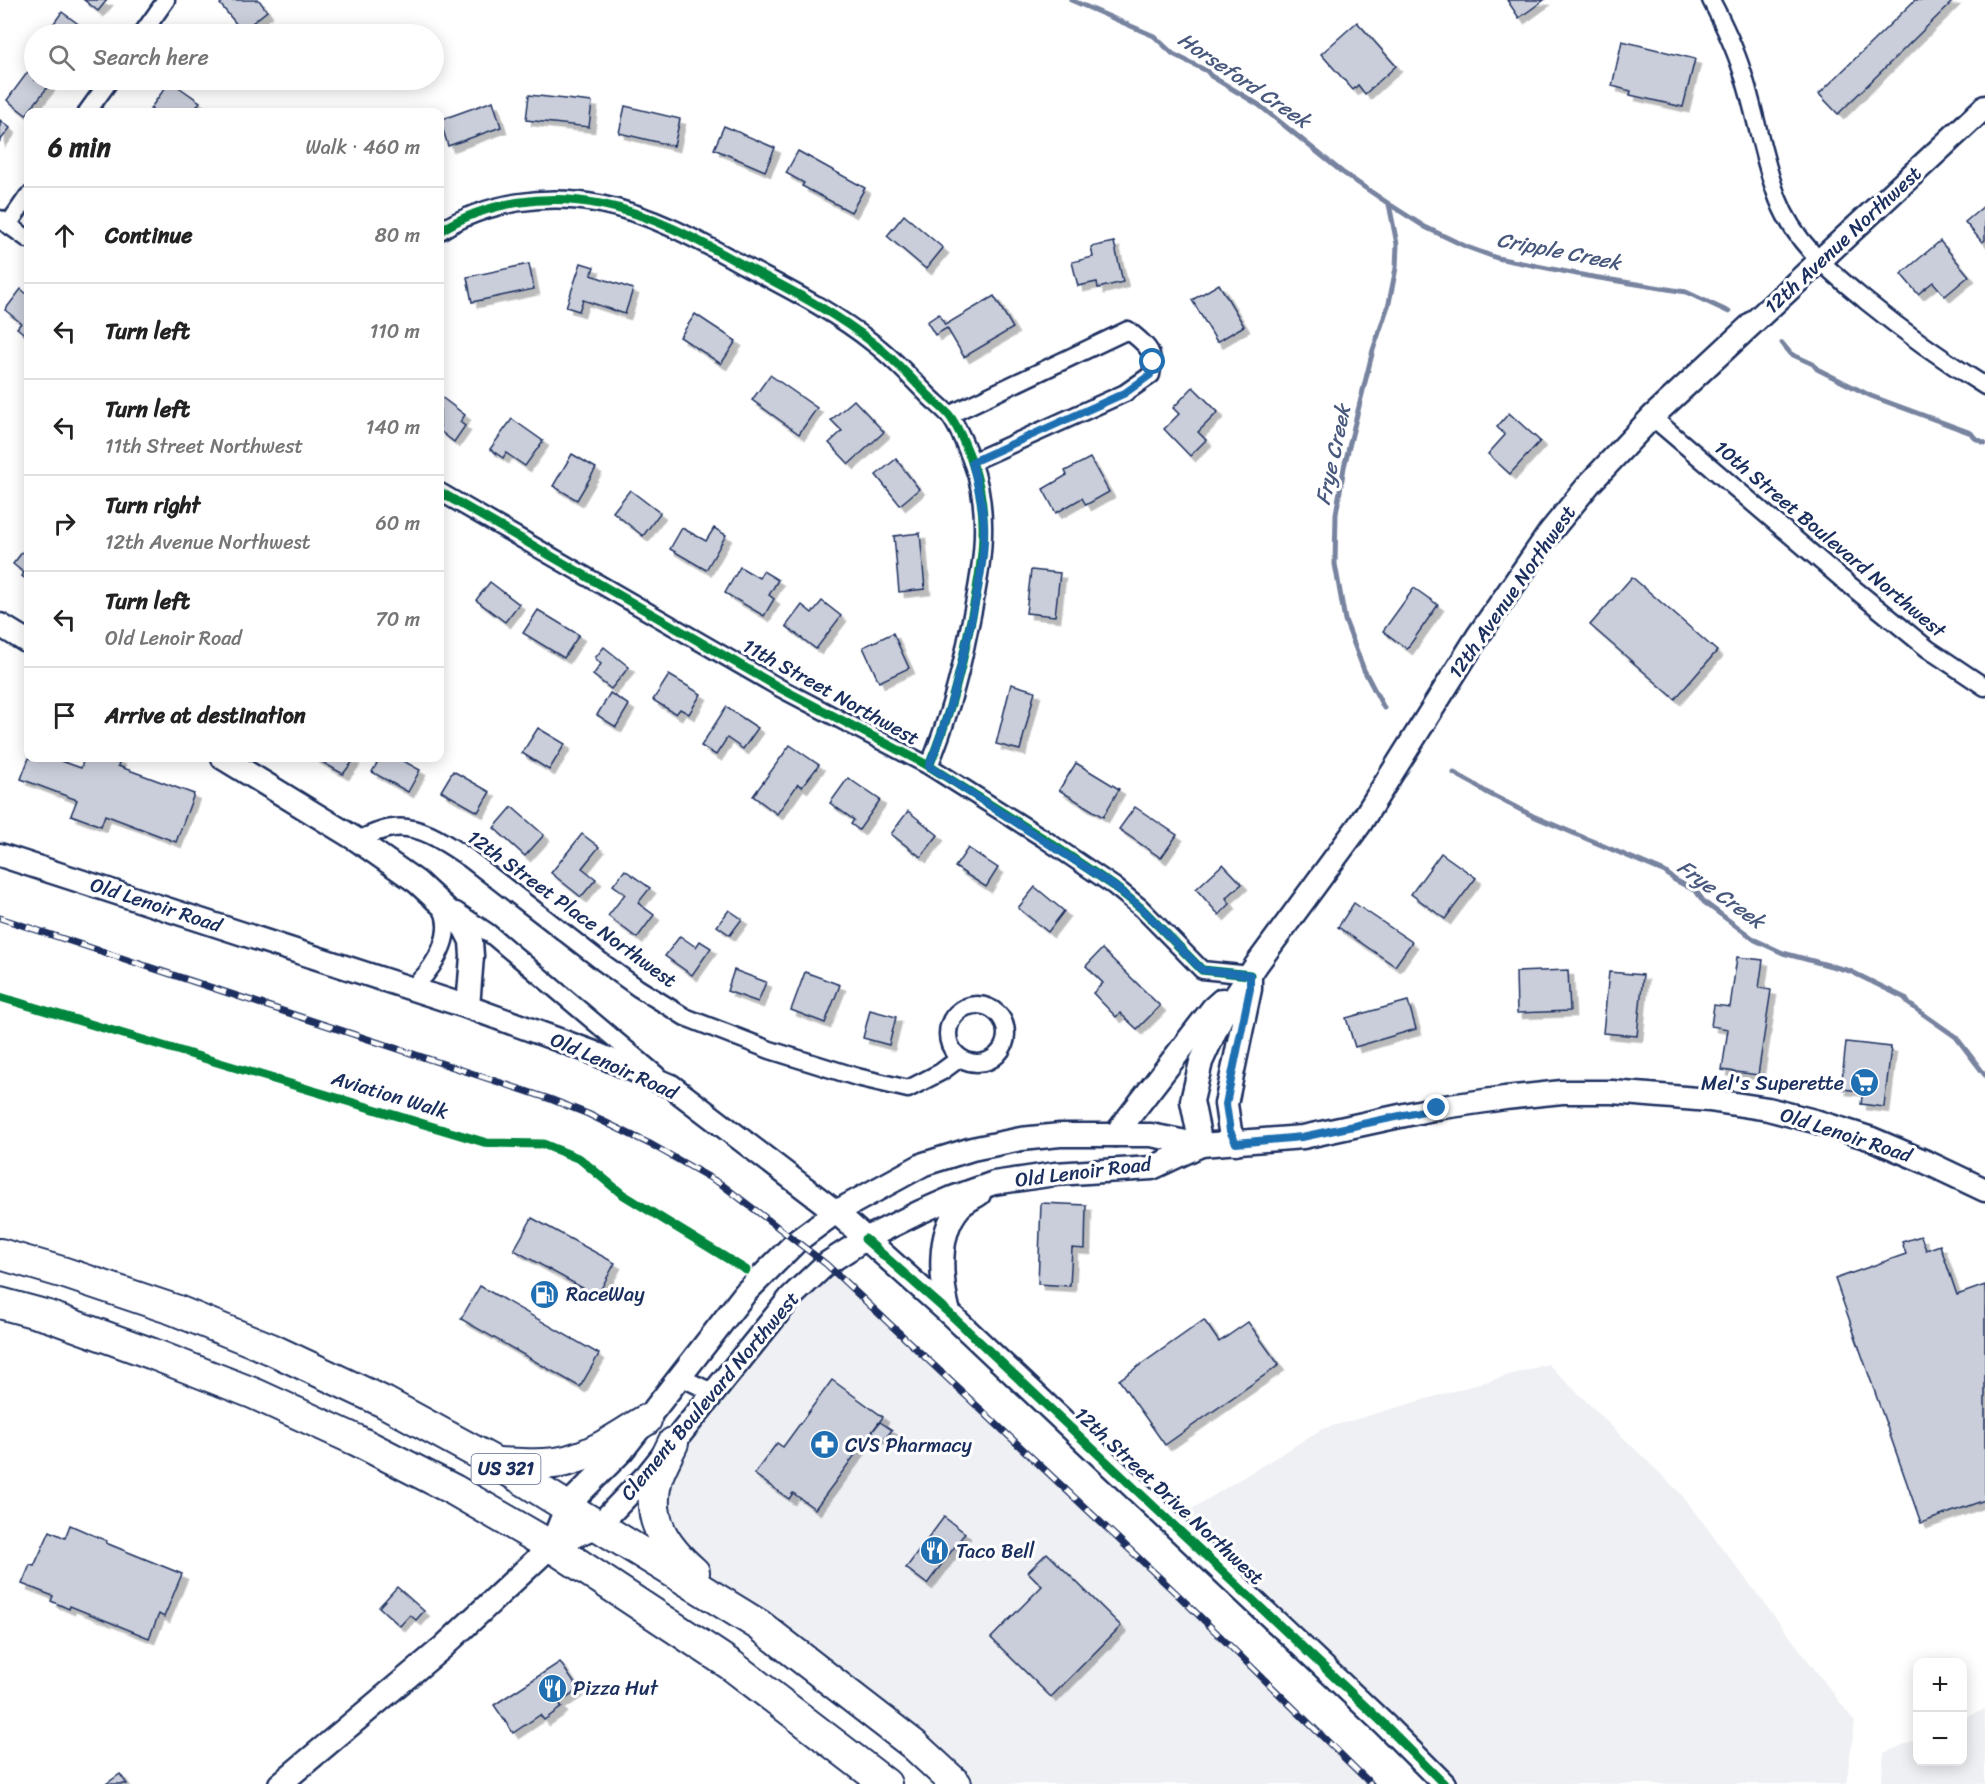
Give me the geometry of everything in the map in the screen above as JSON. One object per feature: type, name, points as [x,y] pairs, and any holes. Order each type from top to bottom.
[{"type":"highway","name":"US 321","points":[[0,1254],[175,1310],[271,1349],[384,1402],[496,1463],[759,1625],[914,1745],[956,1784]]},
{"type":"highway","name":"US 321","points":[[0,1302],[153,1354],[255,1394],[356,1440],[454,1490],[551,1546],[731,1665],[886,1784]]},
{"type":"highway","points":[[496,1463],[539,1465],[576,1458],[646,1420]]},
{"type":"highway","points":[[673,1443],[657,1477],[653,1504],[659,1532],[677,1557],[736,1611]]},
{"type":"main road","name":"12th Avenue Northwest","points":[[1201,1145],[1192,1101],[1201,1062],[1222,1016],[1360,824],[1478,636],[1550,532],[1590,483],[1652,417],[1985,107]]},
{"type":"main road","points":[[0,625],[24,640]]},
{"type":"main road","points":[[230,762],[357,840],[425,889],[456,918],[471,941],[468,1007]]},
{"type":"main road","name":"Old Lenoir Road","points":[[0,855],[411,988],[592,1052],[671,1086],[836,1212],[924,1164],[972,1149],[1021,1139],[1050,1136],[1151,1135],[1201,1145],[1236,1143],[1302,1137],[1437,1108],[1562,1092],[1622,1092],[1709,1100],[1768,1109],[1872,1139],[1985,1190]]},
{"type":"main road","name":"12th Avenue Northwest","points":[[1115,1135],[1213,1008],[1250,975]]},
{"type":"main road","name":"12th Avenue Northwest","points":[[1236,1143],[1230,1131],[1226,1104],[1250,989],[1250,975]]},
{"type":"main road","name":"Old Lenoir Road","points":[[865,1239],[952,1198],[994,1183],[1055,1174],[1152,1168],[1201,1145]]},
{"type":"main road","points":[[949,1313],[943,1290],[942,1268],[948,1229],[959,1208],[994,1183]]},
{"type":"main road","name":"12th Street Drive Northwest","points":[[836,1212],[949,1313],[1385,1725],[1444,1784]]},
{"type":"main road","name":"Clement Boulevard Northwest","points":[[551,1546],[567,1506],[622,1451],[746,1292],[797,1241],[836,1212]]},
{"type":"main road","name":"Clement Boulevard Northwest","points":[[280,1784],[433,1656],[551,1546],[598,1526],[648,1474],[791,1297],[826,1264],[865,1239]]},
{"type":"street","points":[[149,24],[166,0]]},
{"type":"street","points":[[1711,0],[1723,22],[1742,71],[1778,200],[1790,226],[1820,262],[1904,332],[1985,386]]},
{"type":"street","points":[[90,108],[103,90]]},
{"type":"street","points":[[24,200],[4,222],[24,236]]},
{"type":"street","points":[[444,229],[466,217],[513,203],[538,200],[601,204],[662,223],[818,305],[873,342],[949,415],[972,462],[984,526],[980,579],[956,691],[942,736],[929,766]]},
{"type":"street","points":[[949,415],[1128,330],[1150,349],[1153,362],[1150,375],[1125,393],[972,462]]},
{"type":"street","name":"10th Street Boulevard Northwest","points":[[1652,417],[1928,649],[1985,687]]},
{"type":"street","name":"11th Street Northwest","points":[[444,494],[780,688],[929,766],[1114,886],[1141,908],[1202,970],[1250,975]]},
{"type":"street","name":"12th Street Place Northwest","points":[[357,840],[394,827],[416,830],[442,840],[638,988],[685,1017],[733,1037],[857,1077],[908,1089],[941,1072],[960,1058]]},
{"type":"street","points":[[411,988],[433,964],[445,936],[446,918],[439,902],[425,889]]},
{"type":"street","points":[[425,889],[489,933],[671,1086]]},
{"type":"street","points":[[680,1377],[714,1393]]},
{"type":"shaded area","points":[[826,1264],[1178,1595],[1371,1784],[956,1784],[677,1557],[658,1477]]},
{"type":"shaded area","points":[[1548,1364],[1681,1494],[1855,1722],[1846,1784],[1460,1784],[1185,1513],[1322,1429]]},
{"type":"shaded area","points":[[1985,1709],[1985,1784],[1881,1784],[1884,1753],[1913,1741],[1913,1766],[1967,1766],[1967,1717]]},
{"type":"building","points":[[84,0],[107,0],[98,11]]},
{"type":"building","points":[[225,0],[259,0],[267,11],[251,24],[236,24],[220,4]]},
{"type":"building","points":[[1507,0],[1544,0],[1519,18]]},
{"type":"building","points":[[1915,0],[1954,0],[1838,114],[1819,94]]},
{"type":"building","points":[[62,12],[78,24],[53,24]]},
{"type":"building","points":[[1357,22],[1396,66],[1365,94],[1358,85],[1353,90],[1321,54]]},
{"type":"building","points":[[1622,41],[1695,59],[1683,107],[1630,95],[1631,91],[1612,86]]},
{"type":"building","points":[[24,77],[24,90],[45,90],[31,108],[24,108],[24,113],[7,100]]},
{"type":"building","points":[[164,90],[183,90],[200,102],[196,108],[151,108]]},
{"type":"building","points":[[529,95],[592,102],[589,127],[526,120]]},
{"type":"building","points":[[493,101],[501,127],[448,146],[444,133],[444,119]]},
{"type":"building","points":[[625,106],[680,119],[674,146],[619,133]]},
{"type":"building","points":[[0,120],[10,128],[0,141]]},
{"type":"building","points":[[724,126],[775,148],[765,171],[714,149]]},
{"type":"building","points":[[798,151],[865,188],[851,212],[802,186],[804,183],[786,173]]},
{"type":"building","points":[[1985,205],[1985,240],[1982,242],[1965,222]]},
{"type":"building","points":[[904,215],[943,248],[926,269],[887,236]]},
{"type":"building","points":[[1940,241],[1969,276],[1945,296],[1933,282],[1918,294],[1901,274]]},
{"type":"building","points":[[1114,242],[1123,282],[1098,288],[1097,282],[1078,286],[1072,262],[1093,257],[1091,247]]},
{"type":"building","points":[[581,263],[594,267],[591,275],[633,289],[625,314],[583,300],[579,311],[566,307]]},
{"type":"building","points":[[529,264],[534,289],[472,302],[467,277]]},
{"type":"building","points":[[1219,284],[1244,326],[1217,342],[1192,300]]},
{"type":"building","points":[[21,289],[24,292],[24,334],[17,328],[21,323],[5,310]]},
{"type":"building","points":[[994,296],[1013,328],[964,357],[947,328],[935,335],[927,322],[939,314],[945,325]]},
{"type":"building","points":[[695,314],[736,341],[721,364],[680,337]]},
{"type":"building","points":[[770,375],[817,408],[799,434],[752,400]]},
{"type":"building","points":[[1193,387],[1218,412],[1198,432],[1206,440],[1190,456],[1164,429],[1179,414],[1173,408]]},
{"type":"building","points":[[444,399],[465,415],[460,422],[465,426],[454,442],[444,434]]},
{"type":"building","points":[[854,400],[884,432],[849,464],[829,443],[842,431],[831,420]]},
{"type":"building","points":[[1509,413],[1540,441],[1510,474],[1488,454],[1505,435],[1497,427]]},
{"type":"building","points":[[512,419],[543,441],[525,466],[506,453],[503,458],[490,449]]},
{"type":"building","points":[[572,454],[596,468],[577,500],[553,486]]},
{"type":"building","points":[[1090,458],[1109,492],[1086,505],[1082,498],[1056,513],[1043,489],[1067,475],[1065,471]]},
{"type":"building","points":[[896,459],[919,489],[900,505],[876,475]]},
{"type":"building","points":[[630,490],[660,513],[643,536],[613,512]]},
{"type":"building","points":[[682,528],[706,541],[714,528],[726,535],[706,570],[670,549]]},
{"type":"building","points":[[920,533],[925,589],[899,592],[894,536]]},
{"type":"building","points":[[24,550],[24,573],[13,564]]},
{"type":"building","points":[[740,567],[759,578],[763,571],[778,580],[769,595],[774,599],[764,616],[725,593]]},
{"type":"building","points":[[1031,570],[1060,573],[1055,616],[1026,613]]},
{"type":"building","points":[[1632,577],[1717,651],[1675,699],[1590,625]]},
{"type":"building","points":[[490,582],[519,604],[505,622],[476,600]]},
{"type":"building","points":[[1414,588],[1438,605],[1407,649],[1383,631]]},
{"type":"building","points":[[822,601],[841,616],[816,649],[786,626],[802,605],[812,613]]},
{"type":"building","points":[[538,610],[579,635],[564,658],[523,633]]},
{"type":"building","points":[[893,633],[909,668],[879,682],[863,647]]},
{"type":"building","points":[[604,647],[629,667],[611,689],[593,675],[601,664],[595,658]]},
{"type":"building","points":[[669,675],[701,694],[689,714],[680,709],[676,714],[653,700]]},
{"type":"building","points":[[1011,684],[1035,691],[1020,750],[996,744]]},
{"type":"building","points":[[610,693],[629,705],[616,727],[597,715]]},
{"type":"building","points":[[726,707],[758,728],[743,749],[727,738],[716,755],[701,746]]},
{"type":"building","points":[[538,728],[565,744],[549,770],[522,753]]},
{"type":"building","points":[[790,745],[819,765],[802,787],[798,784],[777,814],[753,796]]},
{"type":"building","points":[[27,762],[64,762],[81,768],[83,762],[119,762],[118,766],[194,794],[176,842],[105,815],[101,826],[71,815],[77,800],[21,779]]},
{"type":"building","points":[[322,762],[352,762],[343,774]]},
{"type":"building","points":[[378,762],[405,762],[420,770],[408,792],[372,772]]},
{"type":"building","points":[[1076,763],[1119,789],[1103,817],[1059,790]]},
{"type":"building","points":[[453,771],[490,792],[478,812],[441,791]]},
{"type":"building","points":[[848,778],[880,800],[859,830],[851,824],[854,820],[830,803]]},
{"type":"building","points":[[512,807],[544,835],[525,856],[494,828]]},
{"type":"building","points":[[1135,807],[1177,835],[1161,858],[1119,829]]},
{"type":"building","points":[[908,811],[938,835],[921,857],[891,834]]},
{"type":"building","points":[[582,834],[599,847],[582,868],[596,879],[581,897],[551,873]]},
{"type":"building","points":[[968,848],[998,868],[986,887],[955,867]]},
{"type":"building","points":[[1441,853],[1476,878],[1445,919],[1411,894]]},
{"type":"building","points":[[1223,864],[1242,884],[1226,898],[1230,904],[1219,915],[1196,889]]},
{"type":"building","points":[[625,870],[650,888],[638,903],[654,915],[637,938],[608,916],[625,894],[613,885]]},
{"type":"building","points":[[1035,887],[1064,911],[1048,932],[1018,908]]},
{"type":"building","points":[[1354,903],[1412,942],[1395,966],[1338,927]]},
{"type":"building","points":[[729,910],[742,919],[730,935],[717,926]]},
{"type":"building","points":[[680,936],[696,947],[700,941],[711,948],[692,975],[665,956]]},
{"type":"building","points":[[1102,949],[1160,1006],[1137,1029],[1120,1013],[1116,1017],[1093,993],[1103,983],[1086,966]]},
{"type":"building","points":[[1737,957],[1763,960],[1759,988],[1771,990],[1758,1075],[1722,1070],[1728,1029],[1711,1026],[1714,1005],[1730,1007]]},
{"type":"building","points":[[734,970],[766,982],[758,1002],[727,991]]},
{"type":"building","points":[[1568,970],[1570,1011],[1517,1013],[1516,972]]},
{"type":"building","points":[[805,972],[840,985],[825,1023],[791,1010]]},
{"type":"building","points":[[1609,972],[1643,975],[1637,1036],[1603,1033]]},
{"type":"building","points":[[1408,1001],[1416,1029],[1355,1047],[1346,1018]]},
{"type":"building","points":[[870,1010],[896,1017],[889,1045],[863,1038]]},
{"type":"building","points":[[1846,1042],[1891,1047],[1884,1107],[1861,1104],[1863,1091],[1841,1089]]},
{"type":"building","points":[[1041,1203],[1086,1205],[1085,1249],[1072,1248],[1070,1286],[1038,1284]]},
{"type":"building","points":[[532,1218],[615,1263],[597,1296],[514,1250]]},
{"type":"building","points":[[1921,1236],[1926,1250],[1940,1245],[1957,1295],[1985,1285],[1985,1500],[1921,1523],[1835,1279],[1906,1254],[1902,1242]]},
{"type":"building","points":[[480,1286],[599,1354],[580,1387],[461,1319]]},
{"type":"building","points":[[1204,1320],[1219,1342],[1248,1322],[1279,1365],[1165,1445],[1119,1380]]},
{"type":"building","name":"CVS Pharmacy","points":[[832,1380],[883,1417],[815,1509],[793,1493],[789,1499],[754,1474],[777,1443],[783,1447]]},
{"type":"building","points":[[880,1422],[892,1430],[883,1441],[872,1432]]},
{"type":"building","name":"Taco Bell","points":[[944,1517],[965,1533],[927,1584],[906,1568]]},
{"type":"building","points":[[70,1525],[107,1541],[106,1543],[182,1574],[164,1617],[159,1614],[149,1638],[70,1606],[69,1609],[51,1601],[53,1596],[22,1584],[30,1565],[34,1566],[50,1531],[65,1538]]},
{"type":"building","points":[[1047,1553],[1121,1626],[1051,1697],[991,1638],[1042,1586],[1028,1572]]},
{"type":"building","points":[[397,1587],[424,1611],[416,1620],[410,1615],[400,1626],[379,1607]]},
{"type":"building","points":[[560,1662],[579,1690],[559,1703],[562,1707],[544,1720],[540,1715],[513,1733],[494,1705]]},
{"type":"building","points":[[120,1774],[127,1784],[106,1784]]},
{"type":"waterway","name":"Horseford Creek","points":[[1071,0],[1154,36],[1173,54],[1207,71],[1211,76],[1259,105],[1342,172],[1389,204],[1425,227],[1467,247],[1497,258],[1686,292],[1729,312]]},
{"type":"waterway","name":"Frye Creek","points":[[1384,708],[1364,670],[1345,620],[1335,564],[1336,514],[1344,467],[1373,350],[1389,303],[1396,268],[1397,244],[1389,204]]},
{"type":"waterway","name":"Cripple Creek","points":[[1782,343],[1791,354],[1871,396],[1971,433],[1985,443]]},
{"type":"waterway","name":"Frye Creek","points":[[1454,773],[1533,816],[1665,872],[1696,891],[1704,902],[1755,940],[1783,953],[1850,971],[1905,998],[1909,1004],[1956,1037],[1985,1075]]},
{"type":"railway","points":[[0,918],[550,1099],[588,1114],[652,1145],[721,1184],[826,1264],[1178,1595],[1371,1784]]},
{"type":"cycle path","points":[[444,229],[477,213],[517,202],[538,200],[580,201],[638,214],[709,246],[810,301],[858,331],[887,354],[949,415],[965,444],[978,483],[982,504],[982,548],[977,592],[961,668],[947,717],[929,766]]},
{"type":"cycle path","points":[[444,494],[780,688],[929,766],[1114,886],[1141,908],[1202,970],[1250,975]]},
{"type":"cycle path","name":"Aviation Walk","points":[[0,997],[487,1143],[543,1144],[580,1159],[622,1194],[746,1270]]},
{"type":"cycle path","points":[[865,1239],[949,1313],[1385,1725],[1444,1784]]},
{"type":"place","name":"Mel's Superette","points":[[1865,1083]]},
{"type":"place","name":"RaceWay","points":[[545,1294]]},
{"type":"place","name":"CVS Pharmacy","points":[[824,1445]]},
{"type":"place","name":"Taco Bell","points":[[935,1551]]},
{"type":"place","name":"Pizza Hut","points":[[552,1688]]},
{"type":"route","points":[[1153,362],[1150,375],[1125,393],[972,462],[984,526],[980,579],[956,691],[942,736],[929,766],[1114,886],[1141,908],[1202,970],[1250,975],[1250,989],[1226,1104],[1230,1131],[1236,1143],[1302,1137],[1437,1108]]}]
